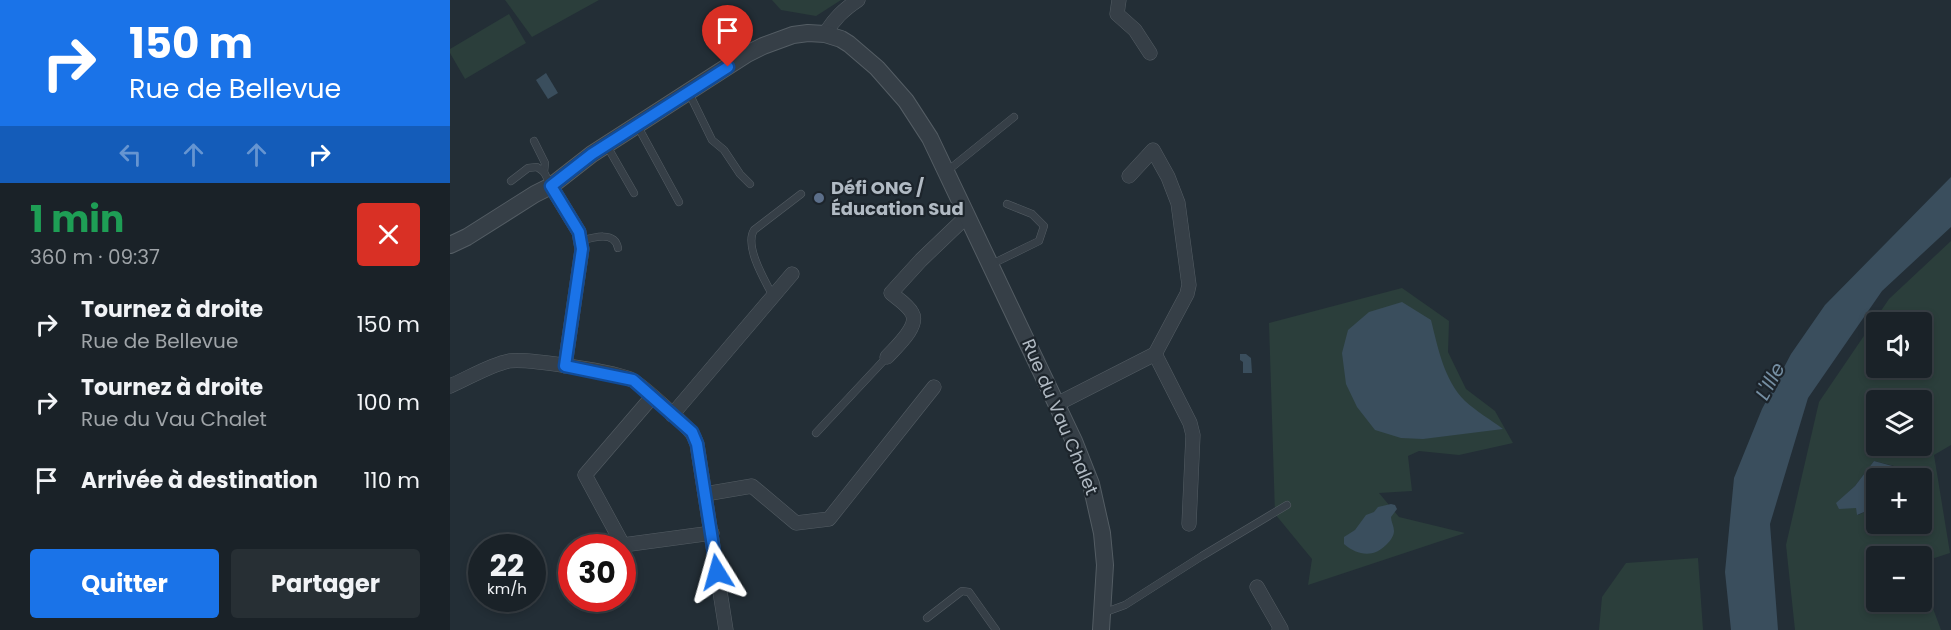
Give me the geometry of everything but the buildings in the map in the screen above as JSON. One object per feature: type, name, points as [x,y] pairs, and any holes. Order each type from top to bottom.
[{"type":"street","points":[[825,34],[833,20],[858,0]]},
{"type":"street","points":[[1119,0],[1117,15],[1135,30],[1149,53]]},
{"type":"street","name":"Rue du Vau Chalet","points":[[450,245],[467,237],[535,194],[548,179],[607,145],[763,46],[801,33],[825,34],[841,39],[877,68],[916,115],[930,138],[1057,404],[1091,484],[1097,504],[1105,565],[1101,622]]},
{"type":"street","points":[[1057,404],[1155,354],[1189,289],[1180,213],[1168,177],[1153,150],[1130,176]]},
{"type":"street","points":[[548,179],[579,232],[582,249],[565,366]]},
{"type":"street","points":[[887,357],[913,327],[915,319],[912,312],[891,292],[967,216]]},
{"type":"street","points":[[672,415],[792,274]]},
{"type":"street","points":[[1155,354],[1190,423],[1192,435],[1189,524]]},
{"type":"street","points":[[450,386],[509,361],[521,360],[565,366],[633,380],[652,396],[692,432],[697,444],[726,630]]},
{"type":"street","points":[[705,494],[752,486],[796,523],[829,519],[934,387]]},
{"type":"street","points":[[652,396],[585,474],[623,545],[711,533]]},
{"type":"street","points":[[1257,587],[1281,629],[1279,630]]},
{"type":"lane","points":[[688,92],[712,140],[724,150],[740,174],[750,184]]},
{"type":"lane","points":[[946,172],[1014,117]]},
{"type":"lane","points":[[637,125],[679,202]]},
{"type":"lane","points":[[534,141],[545,163],[548,179]]},
{"type":"lane","points":[[607,145],[634,193]]},
{"type":"lane","points":[[511,181],[528,168],[537,167],[548,179]]},
{"type":"lane","points":[[773,297],[753,252],[750,237],[754,230],[801,194]]},
{"type":"lane","points":[[990,265],[1039,241],[1044,226],[1032,213],[1007,204]]},
{"type":"lane","points":[[581,241],[596,236],[612,238],[618,248]]},
{"type":"lane","points":[[816,433],[887,357]]},
{"type":"lane","points":[[1101,622],[1202,556],[1287,506]]},
{"type":"lane","points":[[927,618],[962,591],[969,592],[996,630]]},
{"type":"green space","points":[[505,0],[599,0],[532,37]]},
{"type":"green space","points":[[772,0],[841,0],[816,16],[781,10]]},
{"type":"green space","points":[[509,14],[526,43],[465,79],[450,49]]},
{"type":"green space","points":[[1951,241],[1951,445],[1934,455],[1950,553],[1932,559],[1932,546],[1866,546],[1866,612],[1932,612],[1932,606],[1941,630],[1795,630],[1786,545],[1819,402],[1866,333],[1866,378],[1932,378],[1932,312],[1880,312],[1889,299]]},
{"type":"green space","points":[[1402,288],[1449,321],[1448,352],[1466,389],[1495,411],[1513,443],[1459,455],[1419,451],[1408,456],[1412,491],[1379,493],[1399,517],[1465,533],[1308,585],[1312,559],[1275,514],[1269,323]]},
{"type":"green space","points":[[1698,558],[1703,630],[1599,630],[1602,597],[1626,563]]},
{"type":"water","points":[[546,73],[558,93],[548,99],[536,80]]},
{"type":"water","points":[[1951,177],[1951,227],[1882,291],[1808,398],[1770,524],[1778,630],[1731,630],[1725,572],[1734,478],[1762,409],[1791,354],[1825,305]]},
{"type":"water","points":[[1402,302],[1431,320],[1447,374],[1458,393],[1469,405],[1503,429],[1423,439],[1401,438],[1375,430],[1357,407],[1346,384],[1342,353],[1348,330],[1369,312]]},
{"type":"water","points":[[1240,354],[1246,354],[1251,358],[1252,373],[1243,373]]},
{"type":"water","points":[[1874,461],[1900,468],[1869,468]]},
{"type":"water","points":[[1866,472],[1866,511],[1857,515],[1856,508],[1839,509],[1836,503],[1855,486]]},
{"type":"water","points":[[1391,504],[1397,509],[1391,517],[1394,533],[1382,549],[1366,554],[1355,551],[1344,544],[1344,537],[1355,530],[1366,515],[1374,512],[1378,507]]},
{"type":"place","name":"Défi ONG / Éducation Sud","points":[[819,198]]},
{"type":"route","points":[[717,572],[697,444],[692,432],[633,380],[565,366],[582,249],[579,232],[551,186],[592,154],[728,67]]},
{"type":"water label","name":"L'Ille","points":[[1770,381]]}]
